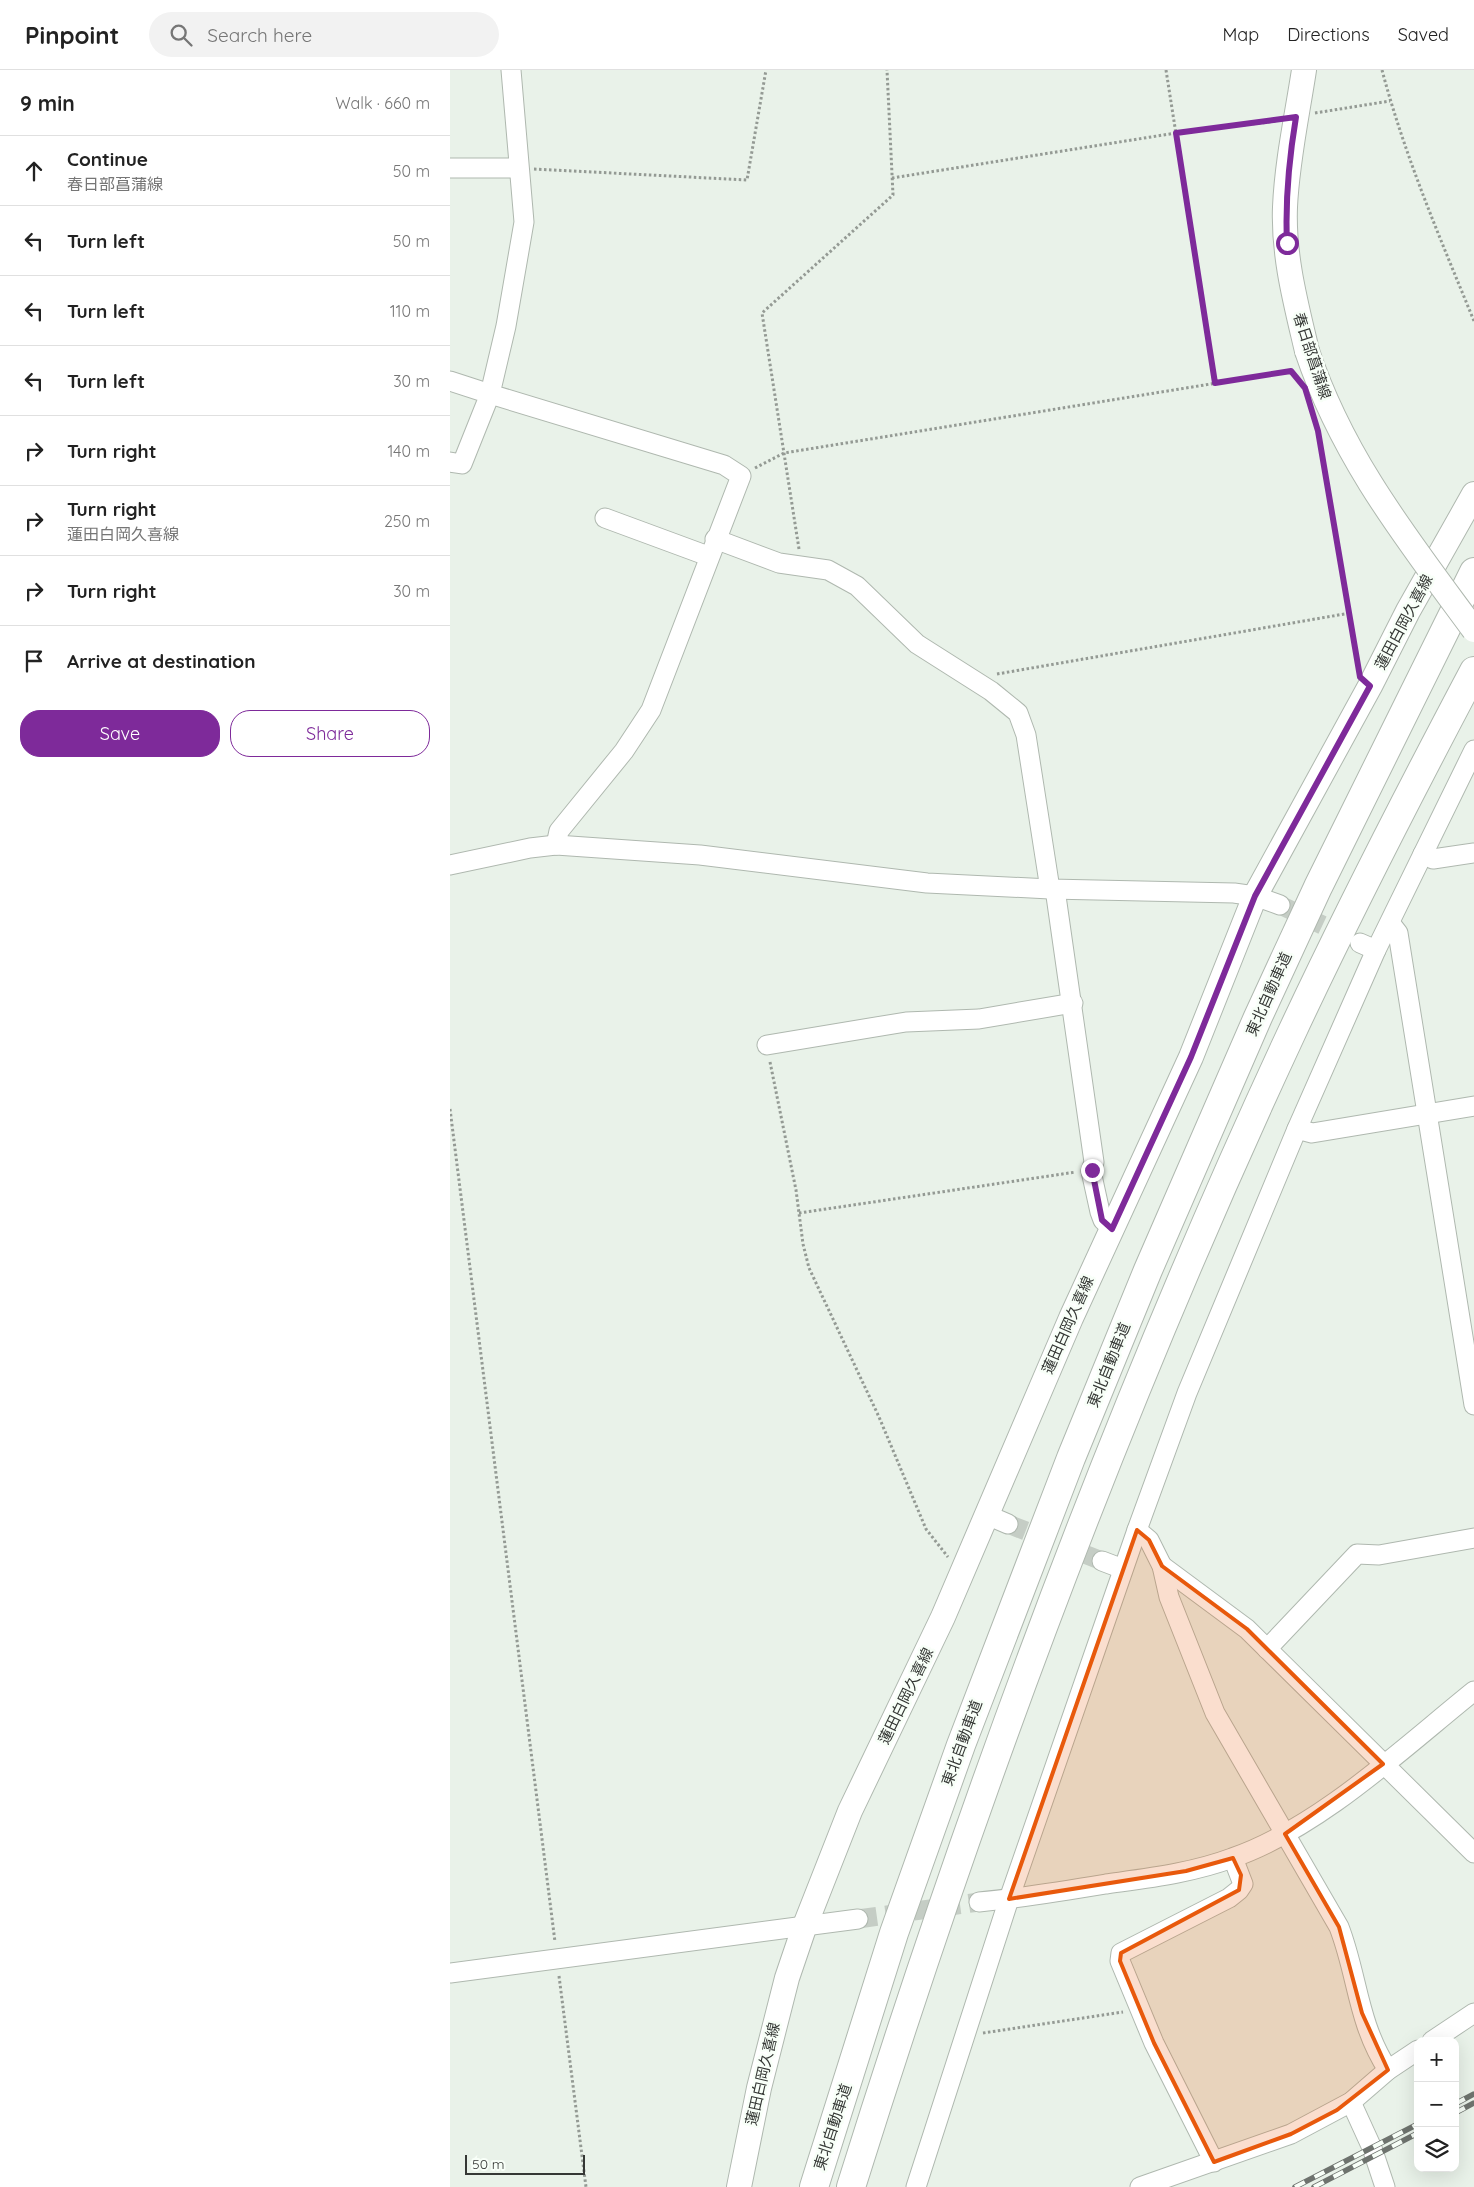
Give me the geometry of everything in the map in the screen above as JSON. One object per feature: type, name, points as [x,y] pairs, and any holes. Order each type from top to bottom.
[{"type":"highway","name":"東北自動車道","points":[[814,2187],[894,1933],[965,1735],[1078,1440],[1148,1270],[1262,1009],[1330,861],[1474,572]]},
{"type":"highway","points":[[850,2187],[902,2024],[956,1868],[1041,1635],[1149,1360],[1292,1032],[1474,671]]},
{"type":"main road","name":"春日部菖蒲線","points":[[1304,70],[1296,117],[1285,210],[1289,269],[1307,351],[1331,412],[1367,480],[1474,630]]},
{"type":"main road","name":"蓮田白岡久喜線","points":[[739,2187],[773,2030],[804,1928],[850,1811],[906,1697],[964,1569],[997,1519],[1028,1415],[1191,1057],[1255,896],[1370,686],[1408,611],[1474,494]]},
{"type":"street","points":[[450,462],[462,464],[490,394],[506,326],[524,222],[511,70]]},
{"type":"street","points":[[450,168],[518,168]]},
{"type":"street","points":[[450,381],[724,465],[741,476],[651,710],[624,750],[559,831],[556,845]]},
{"type":"street","points":[[605,518],[712,548],[779,563],[828,570],[857,586],[917,644],[969,679],[991,691],[1018,713],[1026,735],[1073,1003],[1094,1162],[1092,1170],[1102,1220],[1112,1229]]},
{"type":"street","points":[[916,2187],[1009,1899],[1136,1530],[1187,1393],[1297,1130],[1368,946],[1391,924],[1474,750]]},
{"type":"street","points":[[450,865],[530,848],[556,845],[700,855],[927,883],[1053,889],[1234,892],[1255,896],[1280,905]]},
{"type":"street","points":[[1423,854],[1433,859],[1474,853]]},
{"type":"street","points":[[1391,924],[1398,933],[1474,1405]]},
{"type":"street","points":[[766,1045],[906,1022],[979,1019],[1073,1003]]},
{"type":"street","points":[[1297,1130],[1312,1133],[1428,1112],[1474,1106]]},
{"type":"street","points":[[1136,1530],[1149,1540],[1162,1566],[1170,1597],[1215,1713],[1339,1927],[1345,1943],[1362,2013],[1373,2042],[1388,2070]]},
{"type":"street","points":[[1267,1649],[1357,1554],[1379,1555],[1474,1538]]},
{"type":"street","points":[[1102,1560],[1123,1569]]},
{"type":"street","points":[[1162,1566],[1247,1629],[1474,1853]]},
{"type":"street","points":[[979,1902],[1186,1871],[1233,1858],[1285,1834],[1328,1806],[1474,1691]]},
{"type":"street","points":[[1214,2162],[1154,2044],[1120,1961],[1121,1953],[1240,1890],[1243,1884],[1233,1858]]},
{"type":"street","points":[[450,1973],[557,1961],[858,1919]]},
{"type":"street","points":[[1438,2037],[1474,2013]]},
{"type":"street","points":[[1140,2187],[1291,2134],[1351,2102],[1388,2070],[1414,2053]]},
{"type":"street","points":[[1351,2102],[1372,2148],[1384,2187]]},
{"type":"path","points":[[518,168],[747,180],[766,70]]},
{"type":"path","points":[[802,565],[762,313],[893,195],[887,70]]},
{"type":"path","points":[[1166,70],[1215,383]]},
{"type":"path","points":[[1382,70],[1390,101],[1418,185],[1474,321]]},
{"type":"path","points":[[892,178],[1390,101]]},
{"type":"path","points":[[741,476],[784,453],[1291,371],[1299,379]]},
{"type":"path","points":[[1318,431],[1360,677],[1370,686]]},
{"type":"path","points":[[969,679],[1350,613]]},
{"type":"path","points":[[766,1045],[799,1213],[803,1244],[810,1268],[879,1417],[926,1529],[949,1558],[964,1569]]},
{"type":"path","points":[[450,1109],[586,2187]]},
{"type":"path","points":[[799,1213],[997,1182],[1092,1170]]},
{"type":"path","points":[[965,2036],[1140,2009]]},
{"type":"highlighted area","points":[[1137,1530],[1149,1540],[1162,1566],[1247,1629],[1383,1764],[1285,1834],[1339,1927],[1362,2013],[1388,2070],[1337,2110],[1291,2134],[1214,2162],[1154,2043],[1120,1961],[1121,1953],[1239,1890],[1241,1875],[1233,1858],[1186,1871],[1009,1899]]},
{"type":"tunnel","points":[[1280,905],[1350,938]]},
{"type":"tunnel","points":[[1008,1524],[1102,1561]]},
{"type":"tunnel","points":[[858,1919],[979,1902]]},
{"type":"railway","points":[[1459,2102],[1474,2094]]},
{"type":"railway","points":[[1459,2111],[1474,2103]]},
{"type":"railway","points":[[1295,2187],[1414,2126]]},
{"type":"railway","points":[[1314,2187],[1414,2135]]},
{"type":"route","points":[[1092,1170],[1102,1220],[1112,1229],[1191,1057],[1255,896],[1370,686],[1360,677],[1318,431],[1305,388],[1291,371],[1215,383],[1176,133],[1296,117],[1287,180],[1285,210],[1287,243]]}]
